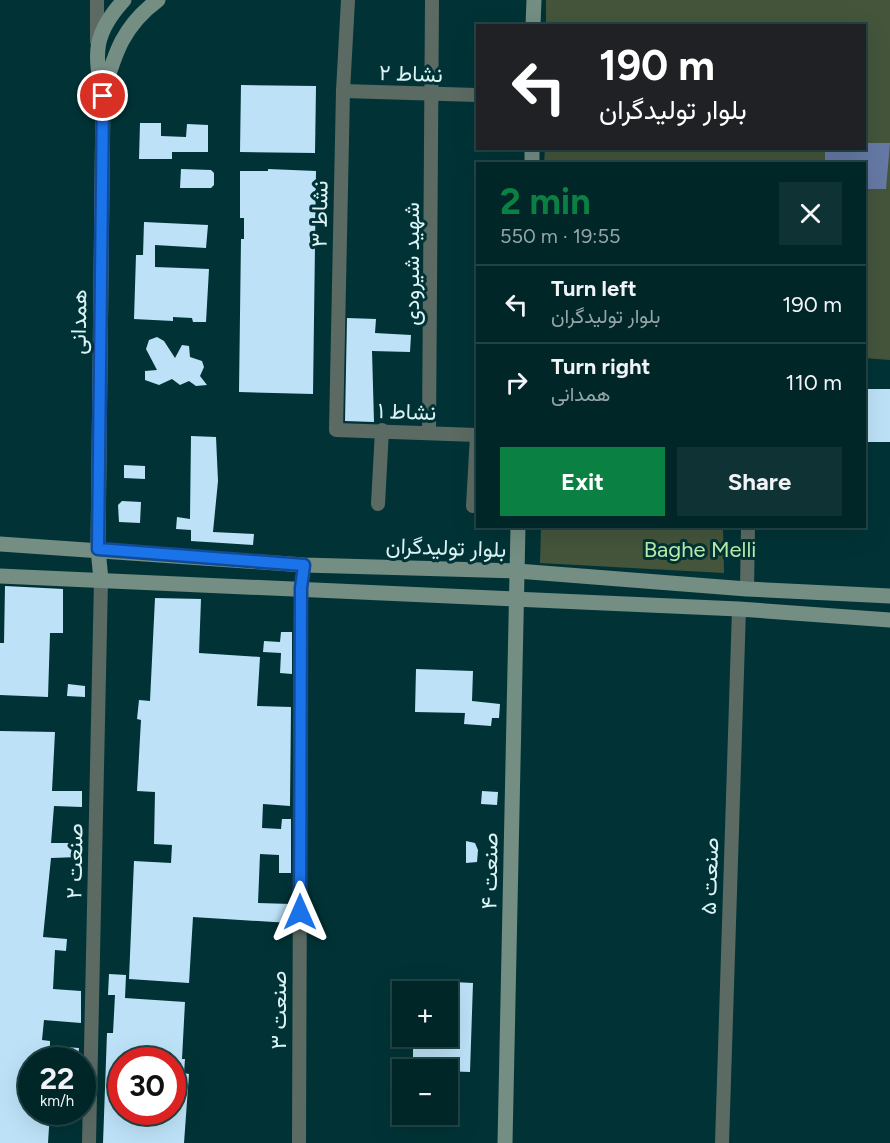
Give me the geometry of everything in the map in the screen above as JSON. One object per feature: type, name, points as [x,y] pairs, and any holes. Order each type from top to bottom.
[{"type":"main road","points":[[103,96],[98,71],[98,41],[113,13],[124,0]]},
{"type":"main road","points":[[103,96],[124,34],[140,13],[158,0]]},
{"type":"main road","points":[[534,0],[534,24]]},
{"type":"main road","name":"همدانی","points":[[101,580],[98,549],[103,96]]},
{"type":"main road","name":"صنعت ۴","points":[[505,1143],[518,528]]},
{"type":"main road","name":"بلوار تولیدگران","points":[[0,544],[304,565],[517,572],[890,597]]},
{"type":"main road","points":[[301,588],[304,565]]},
{"type":"main road","points":[[0,576],[739,609],[890,620]]},
{"type":"street","points":[[97,0],[98,41]]},
{"type":"street","name":"نشاط ۳","points":[[336,430],[343,92],[348,0]]},
{"type":"street","name":"شهید شیرودی","points":[[429,432],[432,0]]},
{"type":"street","name":"نشاط ۲","points":[[343,92],[476,95]]},
{"type":"street","name":"نشاط ۱","points":[[336,430],[476,435]]},
{"type":"street","points":[[378,504],[382,430]]},
{"type":"street","points":[[473,507],[476,453]]},
{"type":"street","points":[[747,589],[748,528]]},
{"type":"street","name":"صنعت ۲","points":[[89,1143],[101,580]]},
{"type":"street","name":"صنعت ۳","points":[[299,1143],[301,588]]},
{"type":"street","name":"صنعت ۵","points":[[722,1143],[739,609]]},
{"type":"green space","points":[[546,0],[890,0],[890,360],[866,358],[866,162],[544,162],[545,150],[866,150],[866,24],[546,24]]},
{"type":"green space","name":"Baghe Melli","points":[[541,528],[723,528],[724,573],[540,563]]},
{"type":"water","points":[[866,143],[890,143],[886,189],[866,189],[866,162],[825,162],[825,150],[866,150]]},
{"type":"building","points":[[241,85],[316,86],[315,153],[240,152]]},
{"type":"building","points":[[140,123],[161,123],[161,136],[186,137],[187,124],[208,125],[208,152],[172,152],[172,159],[139,159]]},
{"type":"building","points":[[181,169],[211,170],[214,173],[214,185],[211,188],[180,188]]},
{"type":"building","points":[[268,169],[316,171],[313,394],[239,392],[241,239],[244,239],[244,218],[240,218],[240,171],[268,171]]},
{"type":"building","points":[[144,222],[208,225],[206,248],[155,245],[155,267],[209,269],[206,322],[193,322],[192,318],[173,317],[173,321],[134,319],[136,255],[143,255]]},
{"type":"building","points":[[347,318],[376,319],[375,333],[411,335],[410,352],[372,351],[374,422],[345,421]]},
{"type":"building","points":[[157,337],[164,341],[175,358],[182,345],[189,346],[190,357],[202,361],[204,367],[200,376],[207,385],[196,386],[189,381],[180,385],[172,379],[159,385],[145,380],[145,371],[157,370],[146,349],[149,340]]},
{"type":"building","points":[[866,389],[890,389],[890,442],[866,442]]},
{"type":"building","points":[[191,436],[216,437],[218,481],[213,532],[254,534],[253,545],[191,541],[191,530],[176,529],[177,517],[190,519]]},
{"type":"building","points":[[124,465],[145,466],[145,479],[124,478]]},
{"type":"building","points":[[122,501],[141,502],[140,523],[119,522],[118,505]]},
{"type":"building","points":[[5,586],[63,589],[63,633],[50,633],[48,697],[0,695],[0,643],[4,643]]},
{"type":"building","points":[[155,598],[201,599],[199,653],[260,657],[257,706],[291,707],[290,806],[263,804],[262,828],[281,829],[282,819],[291,819],[291,873],[279,873],[279,855],[260,854],[258,903],[291,904],[290,923],[193,917],[189,983],[129,979],[134,861],[171,863],[172,845],[154,844],[155,792],[137,791],[141,720],[137,719],[139,700],[150,701]]},
{"type":"building","points":[[281,632],[292,632],[292,674],[280,673],[281,653],[263,652],[264,641],[280,642]]},
{"type":"building","points":[[416,669],[473,671],[472,701],[500,704],[499,718],[492,718],[491,726],[464,724],[465,713],[415,712]]},
{"type":"building","points":[[68,684],[85,686],[85,697],[67,696]]},
{"type":"building","points":[[0,731],[55,732],[52,791],[82,791],[82,807],[54,806],[51,843],[80,843],[79,857],[51,858],[43,937],[67,939],[66,951],[55,950],[53,989],[81,991],[81,1023],[44,1020],[42,1040],[50,1041],[50,1046],[64,1047],[18,1047],[18,1125],[49,1125],[48,1143],[0,1143]]},
{"type":"building","points":[[482,791],[498,792],[497,805],[481,804]]},
{"type":"building","points":[[466,841],[475,843],[478,850],[477,862],[466,863]]},
{"type":"building","points":[[109,974],[126,975],[125,998],[185,1002],[183,1047],[108,1047],[108,1125],[185,1125],[184,1143],[103,1143],[107,1033],[113,1033],[115,995],[108,995]]},
{"type":"building","points":[[458,982],[473,983],[470,1072],[458,1072],[458,1059],[413,1059],[413,1047],[458,1047]]},
{"type":"building","points":[[186,1073],[189,1074],[186,1115]]},
{"type":"route","points":[[103,96],[98,549],[304,565],[301,588],[300,912]]}]
